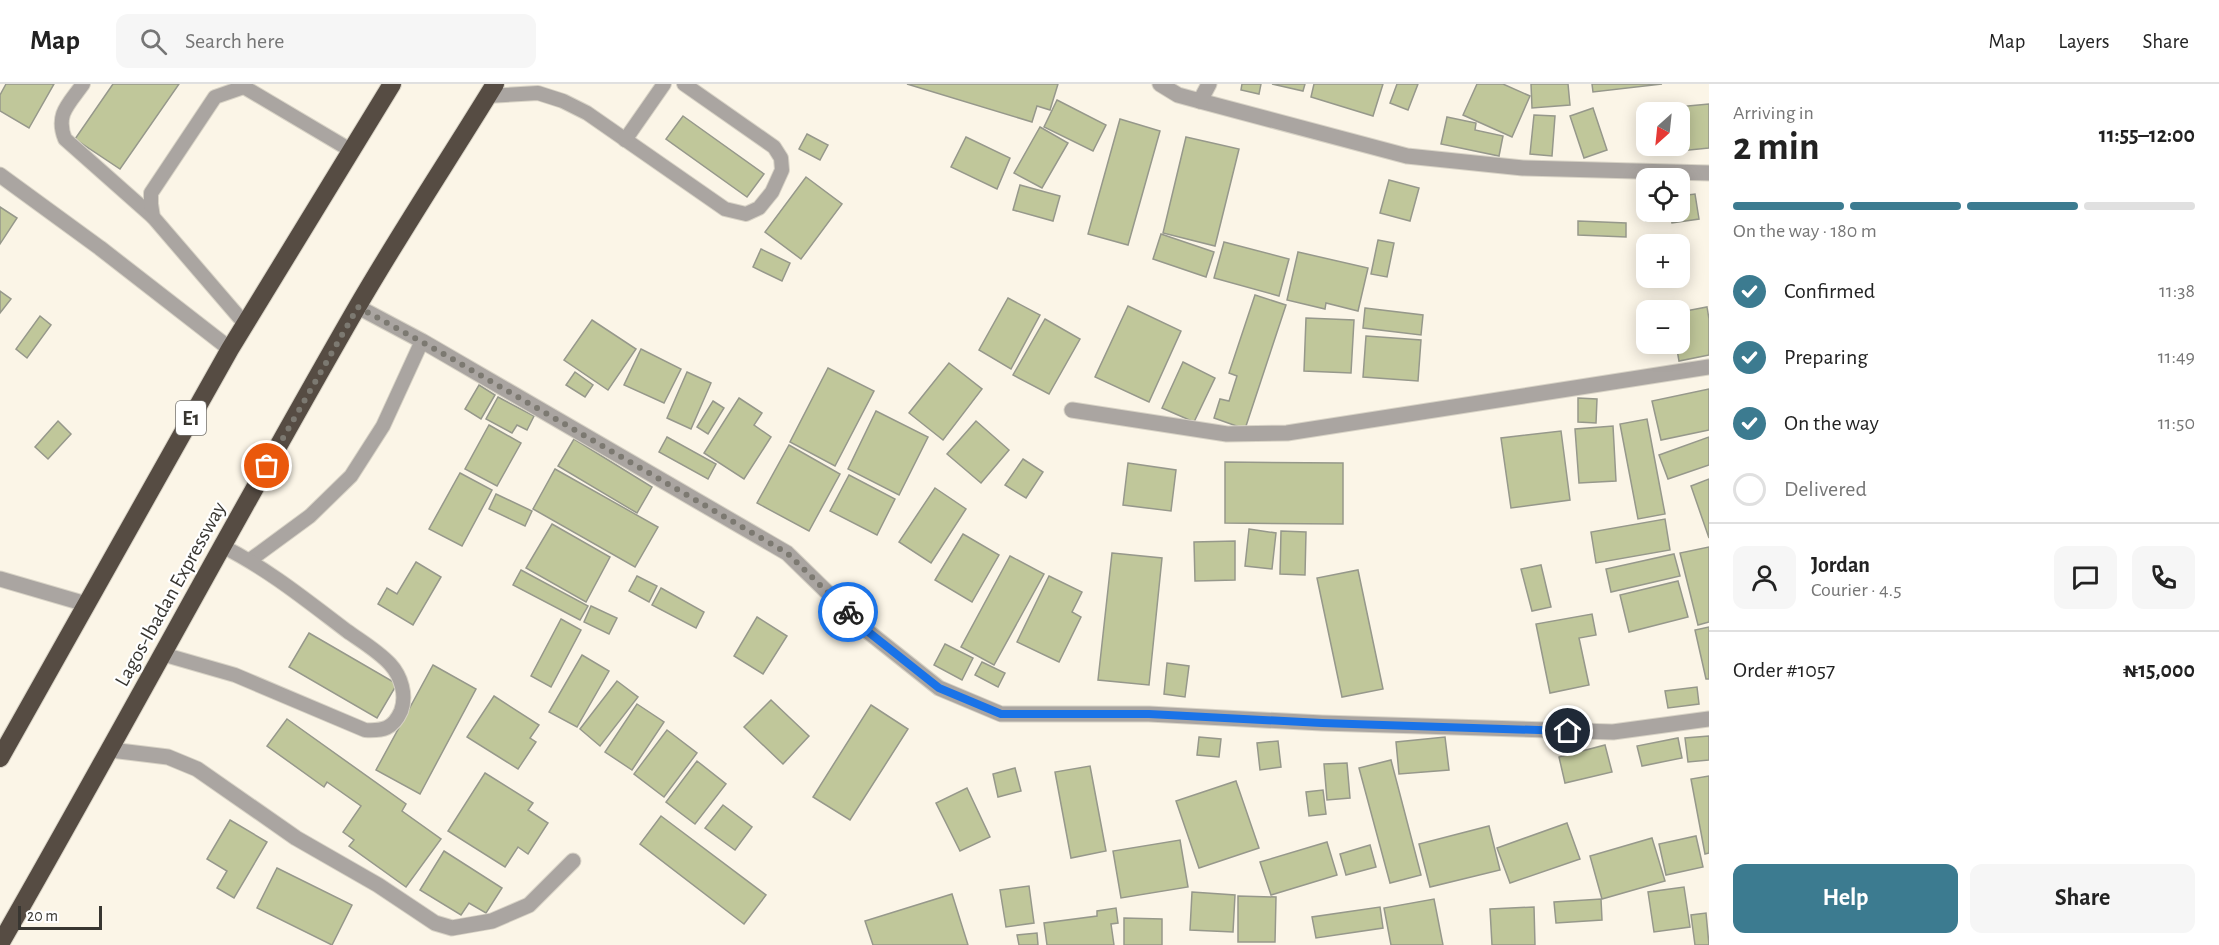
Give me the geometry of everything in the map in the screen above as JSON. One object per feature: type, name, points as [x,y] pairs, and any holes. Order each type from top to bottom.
[{"type":"highway","name":"E1","points":[[0,758],[230,349],[393,84]]},
{"type":"highway","name":"Lagos-Ibadan Expressway","points":[[0,944],[358,307],[491,90]]},
{"type":"street","points":[[1160,84],[1178,95],[1407,156],[1523,168],[1709,173]]},
{"type":"street","points":[[1200,101],[1209,84]]},
{"type":"street","points":[[0,175],[100,248],[230,349]]},
{"type":"street","points":[[358,307],[422,341],[787,553],[866,630],[939,688],[1001,714],[1149,714],[1334,723],[1613,732],[1709,719]]},
{"type":"street","points":[[1072,410],[1227,434],[1287,433],[1709,367]]},
{"type":"street","points":[[0,579],[86,604]]},
{"type":"street","points":[[111,750],[168,757],[197,769],[296,838],[378,885],[435,923],[452,928],[492,921],[529,905],[573,861]]},
{"type":"lane","points":[[83,84],[62,114],[60,127],[65,139],[153,217],[245,324]]},
{"type":"lane","points":[[625,140],[664,84]]},
{"type":"lane","points":[[491,90],[538,93],[563,101],[587,113],[725,209],[746,214],[759,208],[772,192],[782,170],[781,158],[774,147],[684,84]]},
{"type":"lane","points":[[153,217],[152,193],[215,98],[242,86],[352,151]]},
{"type":"lane","points":[[250,560],[310,516],[351,476],[383,426],[422,341]]},
{"type":"lane","points":[[162,654],[235,675],[365,730],[387,729],[396,722],[402,708],[403,687],[390,664],[284,583],[250,560],[222,546]]},
{"type":"building","points":[[6,84],[54,84],[29,128],[0,111],[0,95]]},
{"type":"building","points":[[113,84],[179,84],[120,169],[75,139]]},
{"type":"building","points":[[907,84],[1058,84],[1050,110],[1037,106],[1032,122]]},
{"type":"building","points":[[1242,84],[1261,84],[1259,94],[1241,90]]},
{"type":"building","points":[[1272,84],[1305,84],[1303,91]]},
{"type":"building","points":[[1314,84],[1383,84],[1373,116],[1311,97]]},
{"type":"building","points":[[1397,84],[1418,84],[1408,110],[1390,103]]},
{"type":"building","points":[[1477,84],[1503,84],[1530,96],[1512,137],[1463,115]]},
{"type":"building","points":[[1531,84],[1568,84],[1570,105],[1532,108]]},
{"type":"building","points":[[1592,84],[1662,84],[1593,92]]},
{"type":"building","points":[[1057,100],[1106,125],[1093,151],[1044,127]]},
{"type":"building","points":[[1709,104],[1709,148],[1690,150],[1690,106]]},
{"type":"building","points":[[1593,108],[1607,150],[1584,158],[1570,116]]},
{"type":"building","points":[[1534,115],[1555,116],[1552,156],[1530,154]]},
{"type":"building","points":[[683,116],[764,174],[747,197],[666,139]]},
{"type":"building","points":[[1447,117],[1476,123],[1475,130],[1503,136],[1499,156],[1441,144]]},
{"type":"building","points":[[1120,119],[1160,131],[1128,245],[1088,234]]},
{"type":"building","points":[[1040,127],[1068,143],[1042,188],[1014,173]]},
{"type":"building","points":[[807,134],[828,145],[820,160],[799,149]]},
{"type":"building","points":[[966,137],[1010,158],[997,189],[951,167]]},
{"type":"building","points":[[1186,137],[1239,149],[1215,246],[1163,233]]},
{"type":"building","points":[[806,177],[842,204],[801,259],[765,232]]},
{"type":"building","points":[[1389,180],[1419,188],[1410,221],[1380,213]]},
{"type":"building","points":[[1020,185],[1060,196],[1053,221],[1013,210]]},
{"type":"building","points":[[1695,194],[1699,219],[1690,220],[1690,195]]},
{"type":"building","points":[[0,207],[17,218],[0,244]]},
{"type":"building","points":[[1578,221],[1626,223],[1626,237],[1578,235]]},
{"type":"building","points":[[1161,234],[1214,252],[1206,277],[1153,259]]},
{"type":"building","points":[[1378,240],[1394,243],[1387,277],[1371,274]]},
{"type":"building","points":[[1224,242],[1289,259],[1279,296],[1214,278]]},
{"type":"building","points":[[761,249],[790,263],[782,281],[753,267]]},
{"type":"building","points":[[1298,252],[1368,268],[1358,311],[1326,303],[1325,309],[1287,300]]},
{"type":"building","points":[[0,291],[11,299],[0,313]]},
{"type":"building","points":[[1255,295],[1286,305],[1245,429],[1214,418],[1220,399],[1229,401],[1237,376],[1229,373]]},
{"type":"building","points":[[1008,298],[1040,315],[1011,369],[979,350]]},
{"type":"building","points":[[1128,306],[1181,331],[1149,402],[1095,377]]},
{"type":"building","points":[[1707,307],[1709,355],[1679,361],[1678,354],[1690,354],[1690,310]]},
{"type":"building","points":[[1365,308],[1423,315],[1421,335],[1363,328]]},
{"type":"building","points":[[40,316],[51,325],[27,358],[16,349]]},
{"type":"building","points":[[1306,318],[1354,320],[1351,373],[1304,371]]},
{"type":"building","points":[[1045,319],[1080,339],[1049,394],[1013,375]]},
{"type":"building","points":[[592,320],[636,349],[608,390],[564,360]]},
{"type":"building","points":[[1366,336],[1421,340],[1418,381],[1363,377]]},
{"type":"building","points":[[641,349],[681,369],[664,403],[624,385]]},
{"type":"building","points":[[1183,362],[1215,378],[1194,422],[1162,408]]},
{"type":"building","points":[[949,363],[982,389],[943,440],[909,413]]},
{"type":"building","points":[[828,368],[874,391],[835,466],[790,442]]},
{"type":"building","points":[[575,372],[593,385],[585,397],[566,385]]},
{"type":"building","points":[[687,372],[711,383],[691,429],[667,418]]},
{"type":"building","points":[[479,385],[495,395],[481,419],[465,409]]},
{"type":"building","points":[[1709,389],[1709,430],[1661,440],[1652,401]]},
{"type":"building","points":[[498,397],[534,416],[527,430],[517,425],[512,433],[486,419]]},
{"type":"building","points":[[739,398],[762,413],[754,425],[771,437],[744,479],[704,453]]},
{"type":"building","points":[[1578,398],[1597,399],[1596,423],[1578,422]]},
{"type":"building","points":[[713,401],[724,408],[708,434],[697,427]]},
{"type":"building","points":[[876,411],[928,437],[899,495],[848,469]]},
{"type":"building","points":[[1647,419],[1665,514],[1638,519],[1620,424]]},
{"type":"building","points":[[58,421],[71,434],[48,459],[35,447]]},
{"type":"building","points":[[976,421],[1009,450],[981,483],[947,454]]},
{"type":"building","points":[[489,425],[521,443],[497,486],[465,469]]},
{"type":"building","points":[[1613,426],[1616,481],[1579,483],[1575,429]]},
{"type":"building","points":[[1561,431],[1570,500],[1511,508],[1501,438]]},
{"type":"building","points":[[667,437],[716,464],[708,479],[659,452]]},
{"type":"building","points":[[1709,437],[1709,465],[1668,479],[1659,455]]},
{"type":"building","points":[[574,439],[652,487],[637,513],[558,466]]},
{"type":"building","points":[[789,445],[840,474],[809,531],[757,503]]},
{"type":"building","points":[[1023,459],[1043,472],[1026,498],[1005,485]]},
{"type":"building","points":[[1225,462],[1343,463],[1343,524],[1225,523]]},
{"type":"building","points":[[1128,463],[1176,470],[1171,511],[1123,505]]},
{"type":"building","points":[[555,469],[658,527],[635,567],[533,509]]},
{"type":"building","points":[[460,473],[492,490],[462,546],[429,529]]},
{"type":"building","points":[[849,475],[895,499],[877,535],[830,511]]},
{"type":"building","points":[[1709,479],[1709,538],[1691,486]]},
{"type":"building","points":[[935,488],[966,509],[931,563],[899,542]]},
{"type":"building","points":[[496,494],[532,511],[525,526],[489,509]]},
{"type":"building","points":[[1665,519],[1670,550],[1596,563],[1591,532]]},
{"type":"building","points":[[552,524],[610,557],[586,602],[526,568]]},
{"type":"building","points":[[1249,529],[1276,533],[1272,569],[1245,566]]},
{"type":"building","points":[[1281,531],[1306,532],[1305,575],[1280,574]]},
{"type":"building","points":[[963,534],[999,555],[972,602],[935,580]]},
{"type":"building","points":[[1235,541],[1235,580],[1195,581],[1194,542]]},
{"type":"building","points":[[1709,547],[1709,622],[1698,625],[1680,553]]},
{"type":"building","points":[[1112,553],[1162,558],[1149,685],[1098,680]]},
{"type":"building","points":[[1674,554],[1680,576],[1611,592],[1606,569]]},
{"type":"building","points":[[1010,556],[1044,574],[994,665],[961,647]]},
{"type":"building","points":[[416,562],[441,577],[413,625],[378,604],[387,588],[397,594]]},
{"type":"building","points":[[1541,565],[1551,607],[1532,611],[1521,569]]},
{"type":"building","points":[[521,570],[588,606],[580,620],[513,585]]},
{"type":"building","points":[[1358,570],[1383,689],[1342,697],[1317,578]]},
{"type":"building","points":[[637,576],[657,586],[649,602],[629,591]]},
{"type":"building","points":[[1049,576],[1082,592],[1072,612],[1081,617],[1059,662],[1017,642]]},
{"type":"building","points":[[1678,581],[1688,617],[1629,632],[1620,595]]},
{"type":"building","points":[[661,588],[704,612],[696,628],[652,605]]},
{"type":"building","points":[[591,606],[617,618],[609,634],[584,622]]},
{"type":"building","points":[[1592,614],[1596,635],[1579,638],[1589,685],[1550,693],[1536,624]]},
{"type":"building","points":[[757,617],[787,636],[763,674],[734,656]]},
{"type":"building","points":[[561,619],[581,630],[551,687],[531,676]]},
{"type":"building","points":[[1709,627],[1709,679],[1706,679],[1695,630]]},
{"type":"building","points":[[309,633],[397,684],[377,718],[289,667]]},
{"type":"building","points":[[945,644],[973,658],[962,680],[934,665]]},
{"type":"building","points":[[582,655],[609,671],[577,727],[549,712]]},
{"type":"building","points":[[982,662],[1005,673],[998,687],[975,675]]},
{"type":"building","points":[[1167,663],[1189,666],[1185,697],[1164,694]]},
{"type":"building","points":[[433,665],[476,689],[420,794],[376,770]]},
{"type":"building","points":[[617,681],[638,697],[600,746],[580,729]]},
{"type":"building","points":[[1697,687],[1699,704],[1668,708],[1665,691]]},
{"type":"building","points":[[494,696],[539,725],[530,738],[536,742],[518,769],[467,737]]},
{"type":"building","points":[[771,700],[809,736],[783,764],[744,727]]},
{"type":"building","points":[[637,704],[664,722],[632,770],[605,752]]},
{"type":"building","points":[[871,705],[908,729],[850,820],[813,797]]},
{"type":"building","points":[[287,719],[406,804],[402,811],[441,839],[406,887],[349,846],[354,840],[343,832],[361,806],[327,782],[324,787],[267,746]]},
{"type":"building","points":[[667,730],[697,753],[664,797],[634,774]]},
{"type":"building","points":[[1709,736],[1709,760],[1688,762],[1685,738]]},
{"type":"building","points":[[1199,737],[1221,739],[1219,757],[1197,755]]},
{"type":"building","points":[[1445,737],[1449,770],[1399,774],[1396,742]]},
{"type":"building","points":[[1678,738],[1682,758],[1642,766],[1637,746]]},
{"type":"building","points":[[1278,741],[1281,767],[1260,770],[1257,743]]},
{"type":"building","points":[[1605,745],[1612,772],[1565,783],[1559,757]]},
{"type":"building","points":[[1391,760],[1421,875],[1390,883],[1359,768]]},
{"type":"building","points":[[697,761],[726,784],[695,824],[666,802]]},
{"type":"building","points":[[1347,763],[1350,798],[1327,800],[1324,764]]},
{"type":"building","points":[[1090,766],[1106,851],[1071,858],[1055,772]]},
{"type":"building","points":[[1015,768],[1021,791],[998,797],[993,774]]},
{"type":"building","points":[[485,773],[533,803],[528,810],[548,823],[528,854],[518,847],[505,867],[448,831]]},
{"type":"building","points":[[1709,776],[1709,853],[1705,854],[1691,779]]},
{"type":"building","points":[[1236,781],[1259,848],[1199,868],[1176,801]]},
{"type":"building","points":[[967,788],[990,837],[960,851],[936,803]]},
{"type":"building","points":[[1323,790],[1326,814],[1309,816],[1306,792]]},
{"type":"building","points":[[723,805],[752,827],[735,850],[705,828]]},
{"type":"building","points":[[661,816],[766,895],[744,924],[640,844]]},
{"type":"building","points":[[230,820],[267,842],[234,898],[217,888],[227,871],[207,859]]},
{"type":"building","points":[[1567,823],[1580,859],[1510,883],[1497,848]]},
{"type":"building","points":[[1489,826],[1500,870],[1430,887],[1419,844]]},
{"type":"building","points":[[1696,836],[1703,867],[1666,875],[1659,844]]},
{"type":"building","points":[[1652,838],[1665,881],[1602,899],[1590,856]]},
{"type":"building","points":[[1180,840],[1188,887],[1121,898],[1113,851]]},
{"type":"building","points":[[1327,842],[1337,875],[1271,895],[1260,862]]},
{"type":"building","points":[[1370,845],[1376,867],[1346,875],[1340,854]]},
{"type":"building","points":[[444,851],[502,888],[486,913],[469,903],[461,915],[420,890]]},
{"type":"building","points":[[277,868],[352,905],[332,945],[257,908]]},
{"type":"building","points":[[1029,886],[1034,923],[1006,927],[1000,890]]},
{"type":"building","points":[[1684,887],[1690,927],[1654,932],[1648,892]]},
{"type":"building","points":[[1192,892],[1235,895],[1233,932],[1190,930]]},
{"type":"building","points":[[952,894],[968,945],[873,945],[865,921]]},
{"type":"building","points":[[1238,896],[1276,897],[1275,942],[1238,942]]},
{"type":"building","points":[[1434,899],[1443,945],[1391,945],[1384,908]]},
{"type":"building","points":[[1601,899],[1602,920],[1556,923],[1554,902]]},
{"type":"building","points":[[1380,907],[1383,928],[1316,938],[1312,917]]},
{"type":"building","points":[[1534,907],[1535,945],[1492,945],[1490,909]]},
{"type":"building","points":[[1116,908],[1118,923],[1111,924],[1114,945],[1047,945],[1044,923],[1097,916],[1097,911]]},
{"type":"building","points":[[1706,913],[1709,945],[1695,945],[1691,915]]},
{"type":"building","points":[[1124,918],[1162,919],[1162,945],[1124,945]]},
{"type":"building","points":[[1037,933],[1038,945],[1019,945],[1017,935]]},
{"type":"way so far","points":[[267,466],[358,307],[442,353],[787,553],[848,612]]},
{"type":"route","points":[[848,612],[866,630],[939,688],[1001,714],[1149,714],[1322,723],[1568,731]]}]
